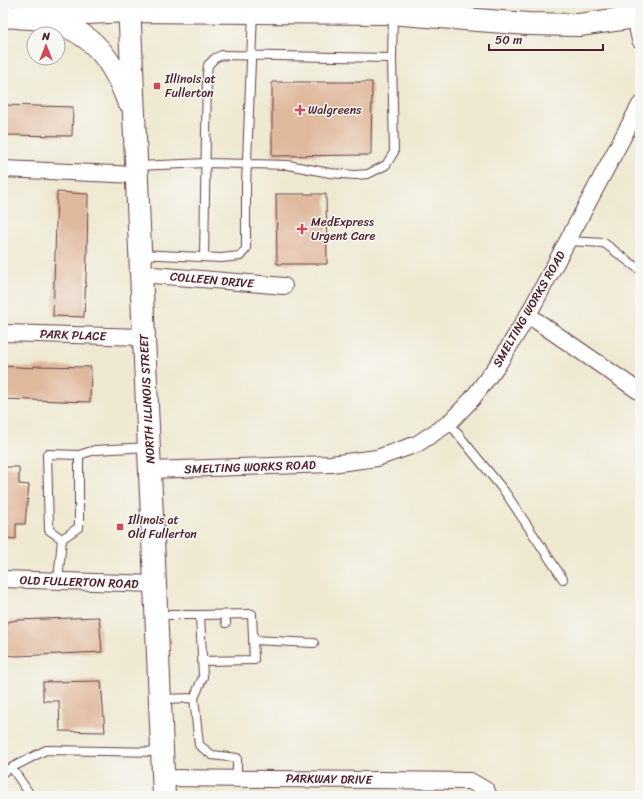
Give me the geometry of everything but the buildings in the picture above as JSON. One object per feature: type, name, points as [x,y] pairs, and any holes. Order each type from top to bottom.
[{"type":"main road","points":[[10,17],[129,7],[352,8],[393,14],[528,24],[579,25],[638,16]]},
{"type":"main road","name":"NORTH ILLINOIS STREET","points":[[129,7],[143,337],[156,584],[163,787]]},
{"type":"main road","points":[[10,17],[46,20],[67,27],[91,40],[106,56],[120,80],[134,116]]},
{"type":"street","points":[[638,16],[640,40]]},
{"type":"street","name":"SMELTING WORKS ROAD","points":[[150,470],[331,464],[377,458],[417,444],[449,423],[472,399],[499,363],[528,315],[640,105]]},
{"type":"street","points":[[3,169],[137,170]]},
{"type":"street","name":"COLLEEN DRIVE","points":[[141,264],[284,286]]},
{"type":"street","points":[[528,315],[640,392]]},
{"type":"street","name":"PARK PLACE","points":[[3,333],[143,337]]},
{"type":"street","name":"OLD FULLERTON ROAD","points":[[3,579],[156,584]]},
{"type":"street","name":"PARKWAY DRIVE","points":[[163,787],[236,778],[470,781],[486,790],[489,796]]},
{"type":"lane","points":[[141,264],[204,257],[222,258],[240,256],[246,249],[247,164],[254,8]]},
{"type":"lane","points":[[137,170],[205,163],[288,165],[330,173],[355,175],[368,174],[386,165],[394,152],[392,58],[393,14]]},
{"type":"lane","points":[[204,257],[207,74],[208,65],[214,58],[222,55],[251,55],[392,58]]},
{"type":"lane","points":[[568,241],[604,243],[640,270]]},
{"type":"lane","points":[[449,423],[505,492],[563,579]]},
{"type":"lane","points":[[62,539],[48,530],[47,454],[79,455],[95,450],[149,447]]},
{"type":"lane","points":[[58,581],[62,539],[79,527],[79,455]]},
{"type":"lane","points":[[157,615],[252,614],[254,660],[227,657],[202,661]]},
{"type":"lane","points":[[200,615],[203,677],[194,698],[199,746],[212,755],[236,758],[236,778]]},
{"type":"lane","points":[[225,615],[226,623]]},
{"type":"lane","points":[[253,640],[314,643]]},
{"type":"lane","points":[[160,698],[194,698]]},
{"type":"lane","points":[[3,772],[46,750],[162,752]]},
{"type":"lane","points":[[12,768],[31,796]]},
{"type":"place","name":"Illinois at Fullerton","points":[[157,86]]},
{"type":"place","name":"Walgreens","points":[[300,110]]},
{"type":"place","name":"MedExpress Urgent Care","points":[[302,229]]},
{"type":"place","name":"Illinois at Old Fullerton","points":[[120,527]]}]
